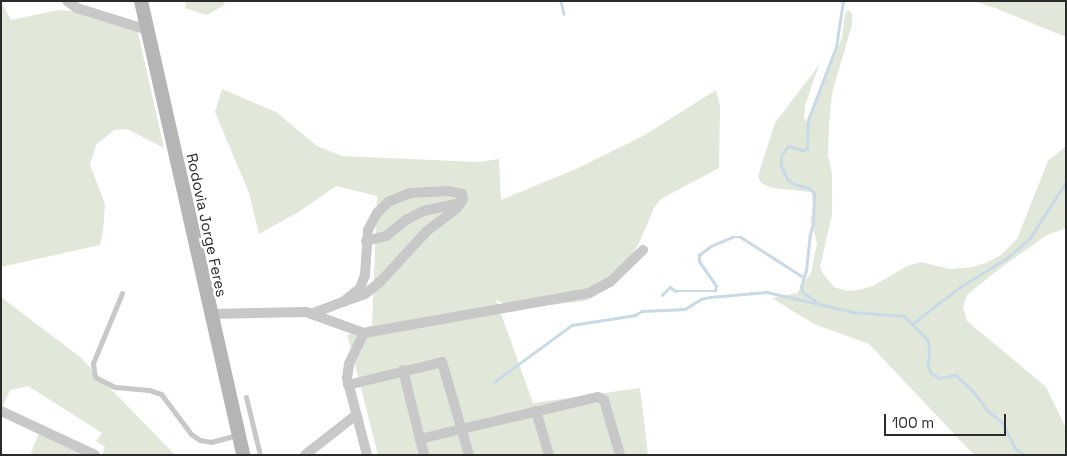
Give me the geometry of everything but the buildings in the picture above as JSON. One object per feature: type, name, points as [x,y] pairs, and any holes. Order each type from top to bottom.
[{"type":"main road","name":"Rodovia Jorge Feres","points":[[141,1],[241,454]]},
{"type":"street","points":[[67,1],[77,8],[147,30]]},
{"type":"street","points":[[311,314],[343,302],[364,294],[380,282],[422,236],[461,203],[462,194],[456,192],[410,193],[393,198],[377,214],[368,230],[362,284],[355,293],[343,302]]},
{"type":"street","points":[[366,241],[386,236],[406,220],[423,211],[461,203]]},
{"type":"street","points":[[210,314],[295,311],[311,314],[364,334],[589,293],[610,282],[643,250]]},
{"type":"street","points":[[364,334],[347,368],[348,385],[366,455]]},
{"type":"street","points":[[348,385],[442,362],[469,455]]},
{"type":"street","points":[[403,370],[424,455]]},
{"type":"street","points":[[420,439],[601,397],[604,400],[620,455]]},
{"type":"street","points":[[1,411],[94,455]]},
{"type":"street","points":[[536,411],[548,455]]},
{"type":"street","points":[[305,455],[356,415]]},
{"type":"lane","points":[[122,293],[95,355],[92,369],[95,377],[115,387],[149,390],[161,394],[191,434],[200,440],[211,442],[238,435]]},
{"type":"lane","points":[[246,397],[260,455]]},
{"type":"shaded area","points":[[1,1],[11,20],[59,10],[74,11],[137,28],[164,148],[127,129],[114,130],[96,145],[90,165],[105,204],[100,245],[1,267]]},
{"type":"shaded area","points":[[186,1],[225,1],[224,5],[207,15],[185,8]]},
{"type":"shaded area","points":[[973,1],[1066,1],[1066,37],[995,8]]},
{"type":"shaded area","points":[[848,10],[852,13],[852,25],[832,93],[828,155],[832,174],[832,215],[820,267],[834,287],[847,291],[873,286],[907,266],[921,262],[949,269],[973,267],[988,262],[1001,255],[1017,239],[1048,161],[1066,146],[1066,228],[1047,235],[999,269],[967,295],[963,307],[967,321],[1046,387],[1066,428],[1066,455],[974,455],[869,344],[814,324],[772,298],[797,293],[811,273],[817,243],[810,218],[812,216],[813,203],[812,192],[772,188],[761,183],[758,176],[775,123],[819,65],[805,106],[804,118],[805,121],[809,121],[826,71],[842,38],[845,14]]},
{"type":"shaded area","points":[[222,89],[276,112],[317,146],[342,156],[478,162],[499,159],[501,200],[576,169],[643,136],[716,90],[720,106],[719,168],[661,199],[654,208],[639,243],[630,258],[597,295],[585,301],[514,308],[496,300],[533,403],[640,388],[648,455],[378,455],[348,337],[346,336],[372,325],[377,196],[336,186],[300,211],[259,234],[249,193],[215,112]]},
{"type":"shaded area","points":[[1,297],[80,357],[175,455],[102,455],[105,447],[96,441],[102,433],[28,386],[10,390],[1,411]]},
{"type":"shaded area","points":[[40,431],[82,455],[30,455]]},
{"type":"waterway","points":[[561,1],[564,14]]},
{"type":"waterway","points":[[816,302],[802,292],[801,287],[806,271],[813,223],[814,194],[810,189],[793,184],[787,179],[781,166],[781,156],[788,146],[803,150],[807,149],[808,120],[836,47],[843,1]]},
{"type":"waterway","points":[[913,323],[960,287],[1007,258],[1030,238],[1066,182]]},
{"type":"waterway","points":[[662,295],[670,287],[676,291],[715,291],[716,286],[699,262],[699,255],[711,246],[732,237],[741,237],[803,277]]},
{"type":"waterway","points":[[494,382],[572,325],[635,315],[642,311],[685,309],[701,299],[710,297],[767,292],[853,312],[904,316],[928,340],[930,351],[928,366],[931,373],[940,378],[956,375],[973,391],[988,411],[1002,422],[1015,448],[1024,455]]}]
